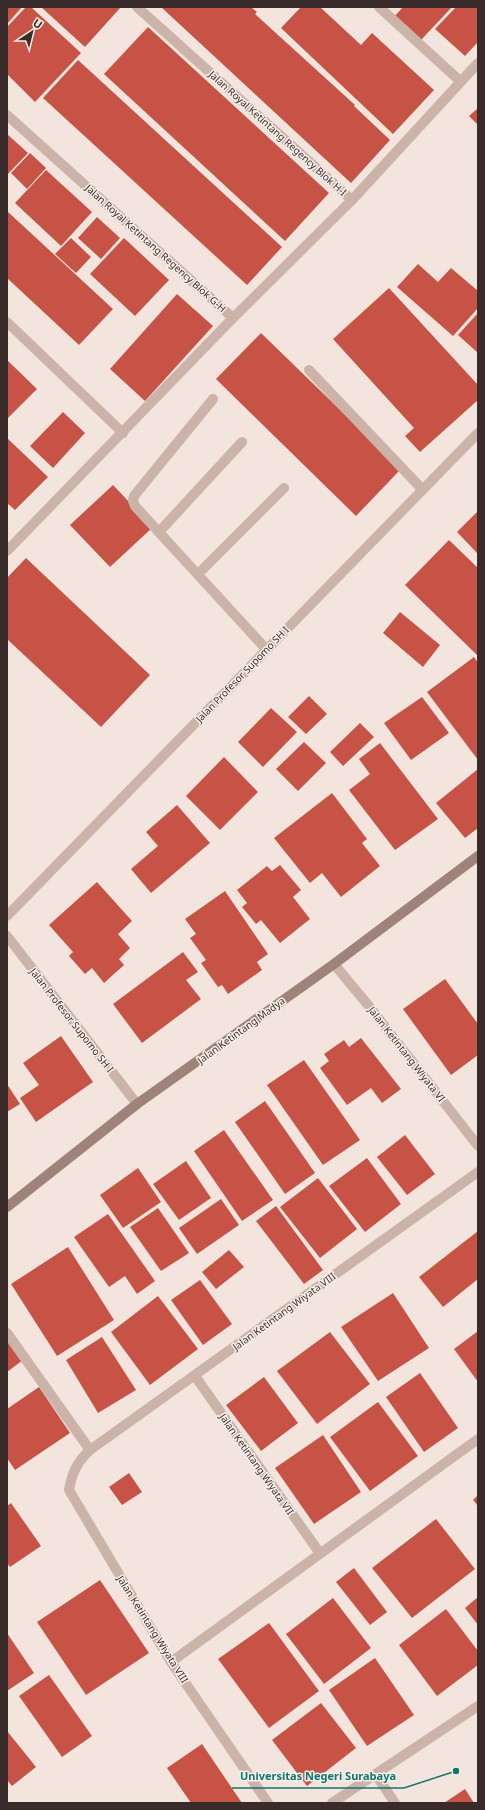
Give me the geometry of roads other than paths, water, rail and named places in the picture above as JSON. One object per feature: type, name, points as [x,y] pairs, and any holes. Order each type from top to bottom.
[{"type":"street","name":"Jalan Royal Ketintang Regency Blok H-I","points":[[137,7],[352,200],[478,63]]},
{"type":"street","points":[[379,7],[460,81]]},
{"type":"street","name":"Jalan Royal Ketintang Regency Blok G-H","points":[[7,115],[233,318],[352,200]]},
{"type":"street","points":[[7,551],[233,318]]},
{"type":"street","points":[[7,322],[124,432]]},
{"type":"street","points":[[309,370],[422,489]]},
{"type":"street","points":[[213,399],[134,496],[133,501],[135,506],[266,649]]},
{"type":"street","name":"Jalan Profesor Supomo SH I","points":[[7,916],[478,433]]},
{"type":"street","points":[[159,532],[242,442]]},
{"type":"street","points":[[198,574],[284,488]]},
{"type":"street","name":"Jalan Ketintang Madya","points":[[7,1207],[137,1104],[334,964],[478,856]]},
{"type":"street","name":"Jalan Profesor Supomo SH I","points":[[7,936],[137,1104]]},
{"type":"street","name":"Jalan Ketintang Wiyata VI","points":[[334,964],[368,1005],[478,1146]]},
{"type":"street","name":"Jalan Ketintang Wiyata VIII","points":[[268,1803],[171,1662],[69,1490],[72,1476],[79,1461],[90,1450],[478,1172]]},
{"type":"street","points":[[7,1333],[90,1450]]},
{"type":"street","name":"Jalan Ketintang Wiyata VII","points":[[195,1376],[319,1552]]},
{"type":"street","points":[[171,1662],[319,1552],[478,1439]]},
{"type":"street","points":[[332,1803],[478,1706]]},
{"type":"street","points":[[376,1775],[395,1803]]},
{"type":"place","name":"Universitas Negeri Surabaya","points":[[456,1771]]}]
